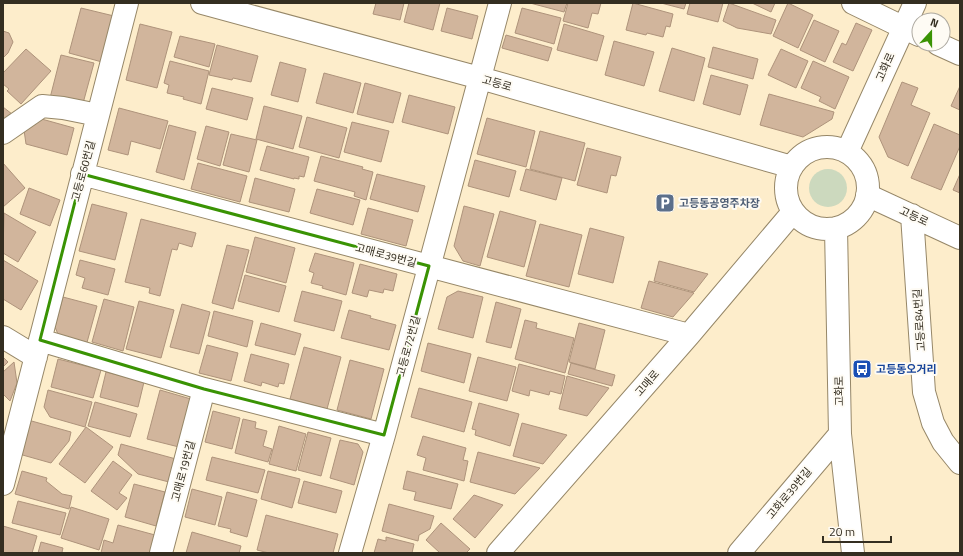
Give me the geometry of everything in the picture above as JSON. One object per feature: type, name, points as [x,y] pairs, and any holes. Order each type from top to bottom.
[{"type":"street","name":"고등로60번길","points":[[38,348],[127,3]]},
{"type":"street","name":"고등로","points":[[202,3],[480,78],[792,166]]},
{"type":"street","name":"고등로72번길","points":[[350,553],[384,435],[500,3]]},
{"type":"street","points":[[852,3],[911,31]]},
{"type":"street","name":"고화로","points":[[847,152],[911,31]]},
{"type":"street","points":[[3,133],[42,106],[63,108],[98,115]]},
{"type":"street","points":[[818,148],[834,148],[847,152],[860,165],[867,179],[867,195],[862,210],[851,222],[836,228],[820,229],[805,223],[793,212],[787,197],[786,181],[792,166],[803,155],[818,148]]},
{"type":"street","name":"고매로39번길","points":[[82,174],[689,335]]},
{"type":"street","name":"고등로","points":[[867,195],[960,238]]},
{"type":"street","name":"고매로","points":[[498,553],[689,335],[793,212]]},
{"type":"street","name":"고등로84번길","points":[[912,215],[924,392],[933,424],[943,442],[960,463]]},
{"type":"street","name":"고화로","points":[[836,228],[840,434],[853,553]]},
{"type":"street","points":[[3,337],[38,348],[384,435]]},
{"type":"street","points":[[3,484],[38,348]]},
{"type":"street","name":"고매로19번길","points":[[161,553],[204,389]]},
{"type":"street","name":"고화로39번길","points":[[739,553],[840,434]]},
{"type":"highlighted area","points":[[82,174],[429,266],[384,435],[204,389],[40,340]]},
{"type":"green space","points":[[824,169],[832,169],[842,174],[846,181],[846,195],[842,202],[832,207],[824,207],[814,202],[812,199],[809,192],[809,184],[814,174],[817,172]]},
{"type":"building","points":[[376,3],[404,3],[400,20],[373,14]]},
{"type":"building","points":[[409,3],[440,3],[433,30],[404,22]]},
{"type":"building","points":[[530,3],[567,3],[564,12]]},
{"type":"building","points":[[568,3],[601,3],[598,14],[592,13],[588,28],[563,21]]},
{"type":"building","points":[[633,3],[673,14],[670,27],[666,26],[663,37],[626,30]]},
{"type":"building","points":[[661,3],[686,3],[684,9]]},
{"type":"building","points":[[690,3],[723,3],[718,22],[687,14]]},
{"type":"building","points":[[729,3],[776,20],[771,34],[737,28],[723,21]]},
{"type":"building","points":[[752,3],[775,3],[771,12]]},
{"type":"building","points":[[788,3],[813,15],[798,48],[773,36]]},
{"type":"building","points":[[81,8],[114,16],[102,62],[69,53]]},
{"type":"building","points":[[447,8],[478,16],[472,39],[441,31]]},
{"type":"building","points":[[522,8],[561,18],[554,44],[515,33]]},
{"type":"building","points":[[814,20],[839,31],[825,62],[800,50]]},
{"type":"building","points":[[856,23],[872,30],[853,71],[833,62],[842,43],[846,45]]},
{"type":"building","points":[[140,24],[172,32],[157,88],[126,80]]},
{"type":"building","points":[[564,24],[604,36],[597,61],[557,50]]},
{"type":"building","points":[[3,31],[9,33],[13,42],[8,53],[3,58]]},
{"type":"building","points":[[506,35],[552,48],[548,61],[502,48]]},
{"type":"building","points":[[180,36],[215,44],[209,67],[174,57]]},
{"type":"building","points":[[614,41],[654,52],[644,86],[605,75]]},
{"type":"building","points":[[217,45],[258,56],[251,82],[209,75]]},
{"type":"building","points":[[713,47],[758,59],[753,79],[708,67]]},
{"type":"building","points":[[672,48],[705,58],[694,101],[659,91]]},
{"type":"building","points":[[26,49],[51,71],[21,104],[7,91],[9,89],[3,84],[3,73]]},
{"type":"building","points":[[781,49],[808,61],[796,88],[768,75]]},
{"type":"building","points":[[61,55],[94,63],[82,107],[50,98]]},
{"type":"building","points":[[170,61],[209,71],[201,104],[183,99],[184,97],[167,93],[169,85],[164,83]]},
{"type":"building","points":[[813,61],[849,77],[835,109],[819,101],[821,97],[801,88]]},
{"type":"building","points":[[280,62],[306,69],[298,102],[271,95]]},
{"type":"building","points":[[324,73],[361,83],[353,113],[316,103]]},
{"type":"building","points":[[711,75],[748,85],[740,115],[703,104]]},
{"type":"building","points":[[902,82],[918,88],[911,105],[930,113],[908,166],[888,157],[879,137]]},
{"type":"building","points":[[365,83],[401,93],[393,123],[357,114]]},
{"type":"building","points":[[960,86],[960,110],[951,106]]},
{"type":"building","points":[[212,88],[253,98],[247,120],[206,109]]},
{"type":"building","points":[[769,94],[834,112],[832,119],[803,137],[760,125]]},
{"type":"building","points":[[409,95],[455,107],[448,134],[402,122]]},
{"type":"building","points":[[264,106],[302,116],[293,149],[256,139]]},
{"type":"building","points":[[3,107],[12,114],[3,126]]},
{"type":"building","points":[[119,108],[168,121],[160,149],[131,141],[128,155],[108,150]]},
{"type":"building","points":[[307,117],[347,128],[339,158],[299,147]]},
{"type":"building","points":[[38,118],[74,128],[67,155],[26,144],[24,130]]},
{"type":"building","points":[[487,118],[535,131],[526,167],[477,154]]},
{"type":"building","points":[[352,122],[389,131],[381,162],[344,152]]},
{"type":"building","points":[[934,124],[960,135],[960,146],[941,190],[911,178]]},
{"type":"building","points":[[169,125],[196,132],[184,180],[156,172]]},
{"type":"building","points":[[206,126],[229,132],[220,166],[197,159]]},
{"type":"building","points":[[540,131],[585,143],[575,181],[530,169]]},
{"type":"building","points":[[231,134],[257,140],[249,172],[223,165]]},
{"type":"building","points":[[267,146],[309,157],[304,177],[299,176],[299,179],[294,179],[260,170]]},
{"type":"building","points":[[587,148],[621,157],[616,176],[611,175],[607,193],[577,185]]},
{"type":"building","points":[[321,156],[363,167],[362,169],[373,172],[366,200],[354,196],[355,192],[314,181]]},
{"type":"building","points":[[475,160],[516,171],[509,197],[468,186]]},
{"type":"building","points":[[3,163],[25,188],[3,207]]},
{"type":"building","points":[[198,163],[247,176],[240,202],[191,189]]},
{"type":"building","points":[[526,169],[562,178],[556,200],[520,190]]},
{"type":"building","points":[[377,174],[425,186],[418,212],[370,199]]},
{"type":"building","points":[[960,174],[960,193],[953,190]]},
{"type":"building","points":[[255,178],[295,189],[289,212],[249,202]]},
{"type":"building","points":[[29,188],[60,200],[50,226],[20,214]]},
{"type":"building","points":[[317,189],[360,200],[353,225],[310,213]]},
{"type":"building","points":[[92,204],[127,213],[115,260],[79,251]]},
{"type":"building","points":[[464,206],[494,214],[480,266],[463,261],[454,246]]},
{"type":"building","points":[[368,208],[413,220],[406,246],[361,234]]},
{"type":"building","points":[[500,211],[536,221],[524,267],[487,257]]},
{"type":"building","points":[[4,213],[36,232],[18,262],[3,253]]},
{"type":"building","points":[[141,219],[196,233],[192,247],[179,243],[177,250],[172,249],[160,296],[149,293],[150,288],[125,282]]},
{"type":"building","points":[[540,224],[582,235],[569,287],[526,276]]},
{"type":"building","points":[[590,228],[624,237],[613,283],[578,274]]},
{"type":"building","points":[[255,237],[295,248],[286,283],[246,272]]},
{"type":"building","points":[[227,245],[249,250],[233,309],[212,303]]},
{"type":"building","points":[[315,253],[354,263],[346,295],[311,283],[314,273],[309,271]]},
{"type":"building","points":[[3,260],[38,281],[21,310],[3,299]]},
{"type":"building","points":[[80,260],[115,269],[108,295],[82,288],[85,278],[76,275]]},
{"type":"building","points":[[659,261],[708,274],[694,292],[654,281]]},
{"type":"building","points":[[360,264],[397,274],[393,291],[384,289],[383,293],[369,290],[367,297],[352,293]]},
{"type":"building","points":[[245,275],[286,286],[279,312],[238,301]]},
{"type":"building","points":[[649,281],[694,293],[673,317],[641,308]]},
{"type":"building","points":[[302,291],[342,301],[334,331],[294,321]]},
{"type":"building","points":[[458,291],[483,297],[473,338],[438,329],[447,297]]},
{"type":"building","points":[[63,297],[97,306],[86,346],[60,339],[55,327]]},
{"type":"building","points":[[104,299],[134,307],[123,351],[92,342]]},
{"type":"building","points":[[139,301],[174,310],[161,358],[126,349]]},
{"type":"building","points":[[496,302],[521,309],[511,348],[486,342]]},
{"type":"building","points":[[182,304],[210,312],[199,354],[170,347]]},
{"type":"building","points":[[349,310],[371,316],[370,318],[396,325],[389,350],[341,338]]},
{"type":"building","points":[[214,311],[253,321],[247,347],[208,336]]},
{"type":"building","points":[[525,320],[537,323],[536,328],[574,338],[565,373],[515,359]]},
{"type":"building","points":[[261,323],[301,334],[295,355],[255,345]]},
{"type":"building","points":[[579,323],[605,330],[595,369],[569,362]]},
{"type":"building","points":[[428,343],[471,354],[464,383],[421,371]]},
{"type":"building","points":[[207,345],[238,353],[231,381],[199,373]]},
{"type":"building","points":[[304,347],[341,357],[327,409],[290,399]]},
{"type":"building","points":[[251,354],[289,364],[284,384],[279,383],[278,387],[262,382],[261,386],[244,381]]},
{"type":"building","points":[[3,357],[8,362],[3,367]]},
{"type":"building","points":[[478,357],[516,367],[507,401],[469,391]]},
{"type":"building","points":[[58,359],[101,370],[93,398],[51,387]]},
{"type":"building","points":[[350,360],[384,369],[371,419],[337,410]]},
{"type":"building","points":[[14,362],[17,383],[10,401],[3,394],[3,372]]},
{"type":"building","points":[[571,363],[615,375],[612,386],[568,374]]},
{"type":"building","points":[[519,364],[565,376],[561,394],[550,391],[549,395],[530,390],[529,396],[512,391]]},
{"type":"building","points":[[106,372],[144,382],[138,407],[100,397]]},
{"type":"building","points":[[567,376],[609,388],[587,416],[559,409]]},
{"type":"building","points":[[419,388],[472,402],[464,432],[411,417]]},
{"type":"building","points":[[48,390],[92,402],[85,427],[50,417],[44,407]]},
{"type":"building","points":[[160,390],[191,399],[179,447],[147,439]]},
{"type":"building","points":[[95,402],[137,414],[130,437],[88,426]]},
{"type":"building","points":[[479,403],[519,414],[510,446],[475,435],[476,430],[472,429]]},
{"type":"building","points":[[213,411],[240,418],[232,449],[205,442]]},
{"type":"building","points":[[243,419],[256,422],[255,428],[267,431],[263,446],[272,449],[268,462],[235,453]]},
{"type":"building","points":[[28,420],[71,432],[69,441],[51,463],[19,454]]},
{"type":"building","points":[[522,423],[567,435],[543,464],[513,456]]},
{"type":"building","points":[[279,426],[306,434],[296,471],[269,464]]},
{"type":"building","points":[[86,427],[113,447],[85,483],[59,464]]},
{"type":"building","points":[[308,432],[331,438],[321,476],[298,470]]},
{"type":"building","points":[[423,436],[466,448],[463,460],[468,461],[464,481],[423,470],[426,458],[417,455]]},
{"type":"building","points":[[340,440],[358,444],[363,452],[354,485],[330,478]]},
{"type":"building","points":[[121,444],[176,459],[169,482],[138,474],[118,455]]},
{"type":"building","points":[[478,452],[540,468],[515,494],[470,482]]},
{"type":"building","points":[[212,457],[265,470],[258,493],[206,480]]},
{"type":"building","points":[[113,461],[132,475],[119,493],[127,498],[117,510],[91,491]]},
{"type":"building","points":[[22,471],[47,478],[46,481],[62,494],[72,496],[69,509],[15,494]]},
{"type":"building","points":[[268,471],[300,479],[292,508],[261,499]]},
{"type":"building","points":[[407,471],[458,484],[451,509],[414,500],[416,492],[403,489]]},
{"type":"building","points":[[304,481],[342,491],[336,513],[298,503]]},
{"type":"building","points":[[134,484],[165,492],[156,526],[125,517]]},
{"type":"building","points":[[192,489],[222,497],[215,525],[185,517]]},
{"type":"building","points":[[227,492],[257,500],[247,537],[230,532],[231,529],[218,526]]},
{"type":"building","points":[[474,495],[503,505],[475,538],[453,519]]},
{"type":"building","points":[[18,501],[66,513],[60,535],[12,523]]},
{"type":"building","points":[[389,504],[434,516],[430,529],[419,535],[418,541],[382,531]]},
{"type":"building","points":[[71,507],[109,519],[99,550],[61,538]]},
{"type":"building","points":[[266,515],[338,534],[333,553],[269,553],[257,550]]},
{"type":"building","points":[[441,523],[470,549],[466,553],[440,553],[426,540]]},
{"type":"building","points":[[118,525],[155,535],[151,553],[101,553],[104,540],[113,543]]},
{"type":"building","points":[[3,526],[37,536],[32,553],[3,553]]},
{"type":"building","points":[[192,532],[241,546],[239,553],[186,553]]},
{"type":"building","points":[[386,537],[414,544],[412,553],[374,553],[378,539],[386,541]]},
{"type":"building","points":[[41,542],[63,548],[62,552],[64,553],[38,553]]},
{"type":"place","name":"고등동공영주차장","points":[[665,203]]},
{"type":"place","name":"고등동오거리","points":[[862,369]]}]
